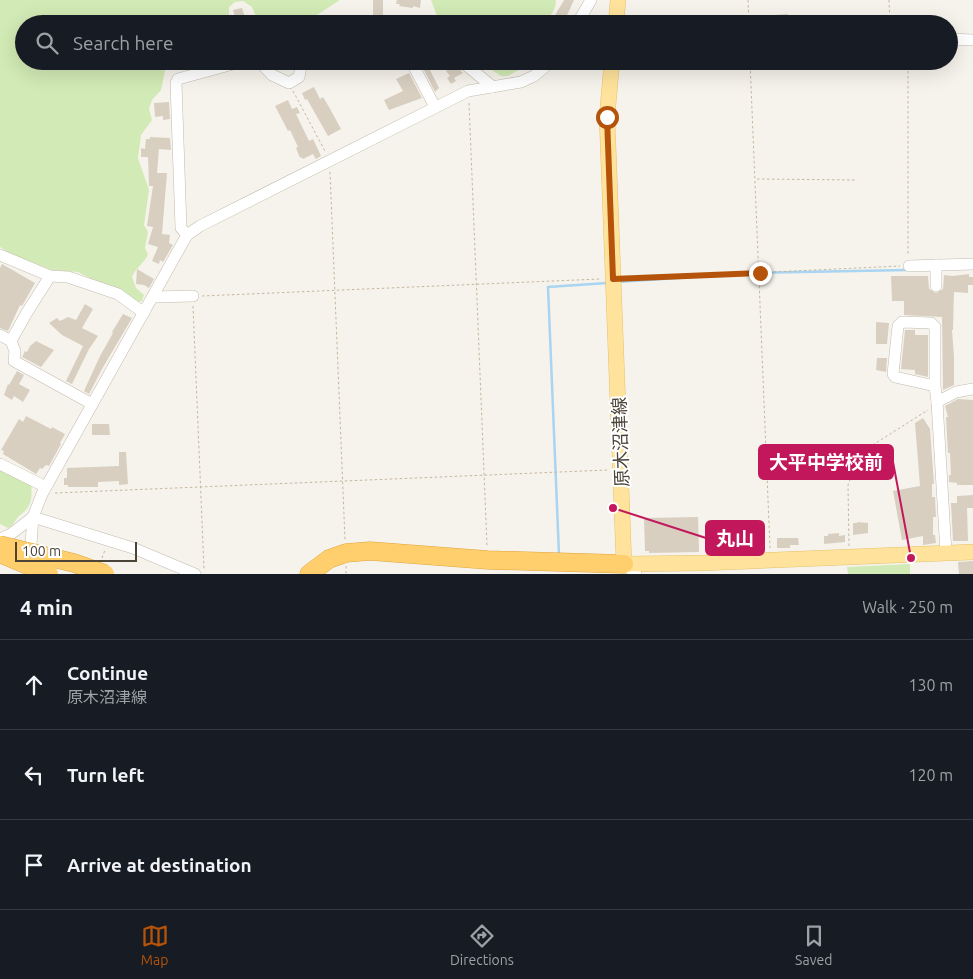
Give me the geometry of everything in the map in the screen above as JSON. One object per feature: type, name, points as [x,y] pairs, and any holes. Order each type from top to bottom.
[{"type":"highway","points":[[0,545],[102,570]]},
{"type":"highway","points":[[309,574],[329,559],[346,553],[370,551],[628,571]]},
{"type":"highway","points":[[0,553],[49,574]]},
{"type":"main road","points":[[617,15],[618,0]]},
{"type":"main road","name":"原木沼津線","points":[[611,70],[607,117],[621,470],[628,571]]},
{"type":"main road","points":[[628,571],[770,560],[973,552]]},
{"type":"street","points":[[582,15],[591,0]]},
{"type":"street","points":[[958,39],[973,40]]},
{"type":"street","points":[[187,235],[181,228],[176,83],[178,79],[196,70]]},
{"type":"street","points":[[267,70],[272,75],[289,83],[299,77],[300,70]]},
{"type":"street","points":[[416,70],[435,108]]},
{"type":"street","points":[[473,70],[493,86]]},
{"type":"street","points":[[29,574],[33,517],[44,490],[187,235],[200,226],[468,91],[521,82],[541,70]]},
{"type":"street","points":[[0,255],[50,276],[68,277],[118,294],[144,313]]},
{"type":"street","points":[[909,266],[973,264]]},
{"type":"street","points":[[936,266],[936,286]]},
{"type":"street","points":[[11,341],[50,276]]},
{"type":"street","points":[[154,296],[193,296]]},
{"type":"street","points":[[935,386],[895,377],[893,374],[898,326],[902,322],[931,323],[935,327],[935,386],[946,553]]},
{"type":"street","points":[[0,335],[11,341],[15,351],[14,360],[92,404]]},
{"type":"street","points":[[937,402],[956,392],[973,389]]},
{"type":"street","points":[[0,464],[44,490]]},
{"type":"street","points":[[0,539],[11,534],[33,517]]},
{"type":"street","points":[[33,517],[134,548],[195,574]]},
{"type":"path","points":[[748,0],[749,15]]},
{"type":"path","points":[[889,0],[890,15]]},
{"type":"path","points":[[750,70],[770,560]]},
{"type":"path","points":[[204,574],[193,296],[909,266],[908,70]]},
{"type":"path","points":[[289,83],[329,160],[346,574]]},
{"type":"path","points":[[468,91],[488,560]]},
{"type":"path","points":[[756,179],[857,180]]},
{"type":"path","points":[[850,557],[848,485],[860,452],[927,411],[937,402]]},
{"type":"path","points":[[44,490],[201,487],[621,470]]},
{"type":"path","points":[[102,570],[109,540]]},
{"type":"green space","points":[[0,0],[340,0],[317,15],[255,15],[252,7],[243,1],[235,2],[229,7],[229,15],[15,15],[15,70],[165,70],[161,90],[152,100],[149,109],[152,120],[141,135],[138,158],[149,190],[144,225],[148,232],[145,248],[148,254],[132,277],[136,288],[144,295],[142,301],[137,302],[78,272],[52,270],[11,254],[0,247]]},
{"type":"green space","points":[[431,0],[556,0],[555,7],[550,15],[437,15]]},
{"type":"green space","points":[[492,70],[519,70],[508,76],[501,76]]},
{"type":"green space","points":[[0,461],[31,481],[31,501],[27,509],[8,528],[0,524]]},
{"type":"green space","points":[[910,564],[910,574],[848,574],[847,567]]},
{"type":"building","points":[[373,0],[383,0],[383,15],[373,15]]},
{"type":"building","points":[[397,0],[421,0],[420,8],[399,6],[400,4],[396,4]]},
{"type":"building","points":[[564,0],[574,0],[567,15],[555,15]]},
{"type":"building","points":[[242,8],[244,15],[234,15],[233,10]]},
{"type":"building","points":[[424,70],[430,70],[439,88],[435,92]]},
{"type":"building","points":[[460,70],[463,73],[454,78],[456,81],[451,84],[447,78],[450,76],[446,71]]},
{"type":"building","points":[[409,73],[422,98],[389,110],[384,100],[403,91],[396,79]]},
{"type":"building","points":[[314,87],[320,99],[323,97],[341,129],[328,136],[302,93]]},
{"type":"building","points":[[288,100],[292,109],[297,107],[300,113],[296,114],[309,141],[313,139],[321,156],[316,159],[313,154],[303,159],[300,158],[296,148],[298,147],[290,130],[288,131],[275,106]]},
{"type":"building","points":[[169,102],[170,119],[163,120],[163,116],[155,117],[154,103]]},
{"type":"building","points":[[150,137],[170,138],[171,150],[159,149],[157,173],[167,173],[162,234],[170,235],[169,243],[173,245],[163,262],[160,260],[159,264],[152,261],[158,247],[148,244],[153,227],[147,226],[153,186],[149,186],[148,157],[141,157],[141,148],[145,149],[146,139],[150,139]]},
{"type":"building","points":[[2,264],[35,283],[22,306],[20,305],[8,331],[0,328],[0,268]]},
{"type":"building","points":[[137,269],[154,279],[149,288],[136,284]]},
{"type":"building","points":[[969,274],[969,277],[973,277],[973,285],[968,285],[968,293],[954,292],[952,330],[954,385],[943,390],[942,317],[904,315],[904,301],[892,301],[891,276],[928,276],[929,289],[936,293],[943,289],[944,275]]},
{"type":"building","points":[[85,304],[93,309],[82,328],[98,336],[89,349],[72,384],[66,381],[83,346],[62,335],[49,323],[57,318],[60,321],[68,317],[76,320]]},
{"type":"building","points":[[123,314],[132,318],[89,394],[84,391],[112,332]]},
{"type":"building","points":[[876,322],[889,323],[887,344],[876,344]]},
{"type":"building","points":[[905,330],[915,330],[915,335],[928,335],[928,377],[915,374],[915,370],[901,369]]},
{"type":"building","points":[[36,341],[54,350],[41,367],[22,357],[25,351],[27,352]]},
{"type":"building","points":[[877,358],[887,358],[886,372],[876,370]]},
{"type":"building","points":[[17,371],[24,375],[19,384],[30,390],[23,402],[14,396],[12,400],[4,395],[8,384]]},
{"type":"building","points":[[958,399],[973,400],[973,485],[957,485],[957,483],[949,482],[949,475],[951,475],[950,453],[948,453],[946,417],[948,417],[945,406]]},
{"type":"building","points":[[26,416],[65,434],[49,466],[46,465],[42,469],[40,468],[36,474],[3,454],[4,451],[1,450],[19,419],[23,422]]},
{"type":"building","points":[[923,418],[930,429],[934,484],[932,484],[932,497],[935,497],[936,517],[933,517],[933,535],[935,535],[936,543],[923,545],[923,536],[902,540],[893,491],[920,486],[915,423]]},
{"type":"building","points":[[92,424],[109,424],[110,435],[92,435]]},
{"type":"building","points":[[119,452],[126,452],[128,484],[119,485],[119,481],[98,482],[98,487],[68,487],[68,485],[64,485],[64,478],[67,478],[67,468],[119,466]]},
{"type":"building","points":[[973,495],[973,508],[967,508],[968,541],[953,541],[951,503],[957,503],[957,496]]},
{"type":"building","points":[[698,517],[699,552],[649,553],[649,551],[645,551],[644,518]]},
{"type":"building","points":[[853,523],[868,523],[868,533],[853,535]]},
{"type":"building","points":[[839,533],[839,536],[845,535],[845,542],[824,544],[824,536]]},
{"type":"building","points":[[777,538],[798,538],[799,545],[790,545],[790,548],[777,548]]},
{"type":"building","points":[[973,561],[973,574],[959,574],[958,562]]},
{"type":"waterway","points":[[617,282],[755,273],[907,270]]},
{"type":"waterway","points":[[559,555],[548,287],[607,283]]},
{"type":"place","name":"丸山","points":[[613,508]]},
{"type":"place","name":"大平中学校前","points":[[911,558]]},
{"type":"route","points":[[607,117],[613,279],[760,273]]}]
